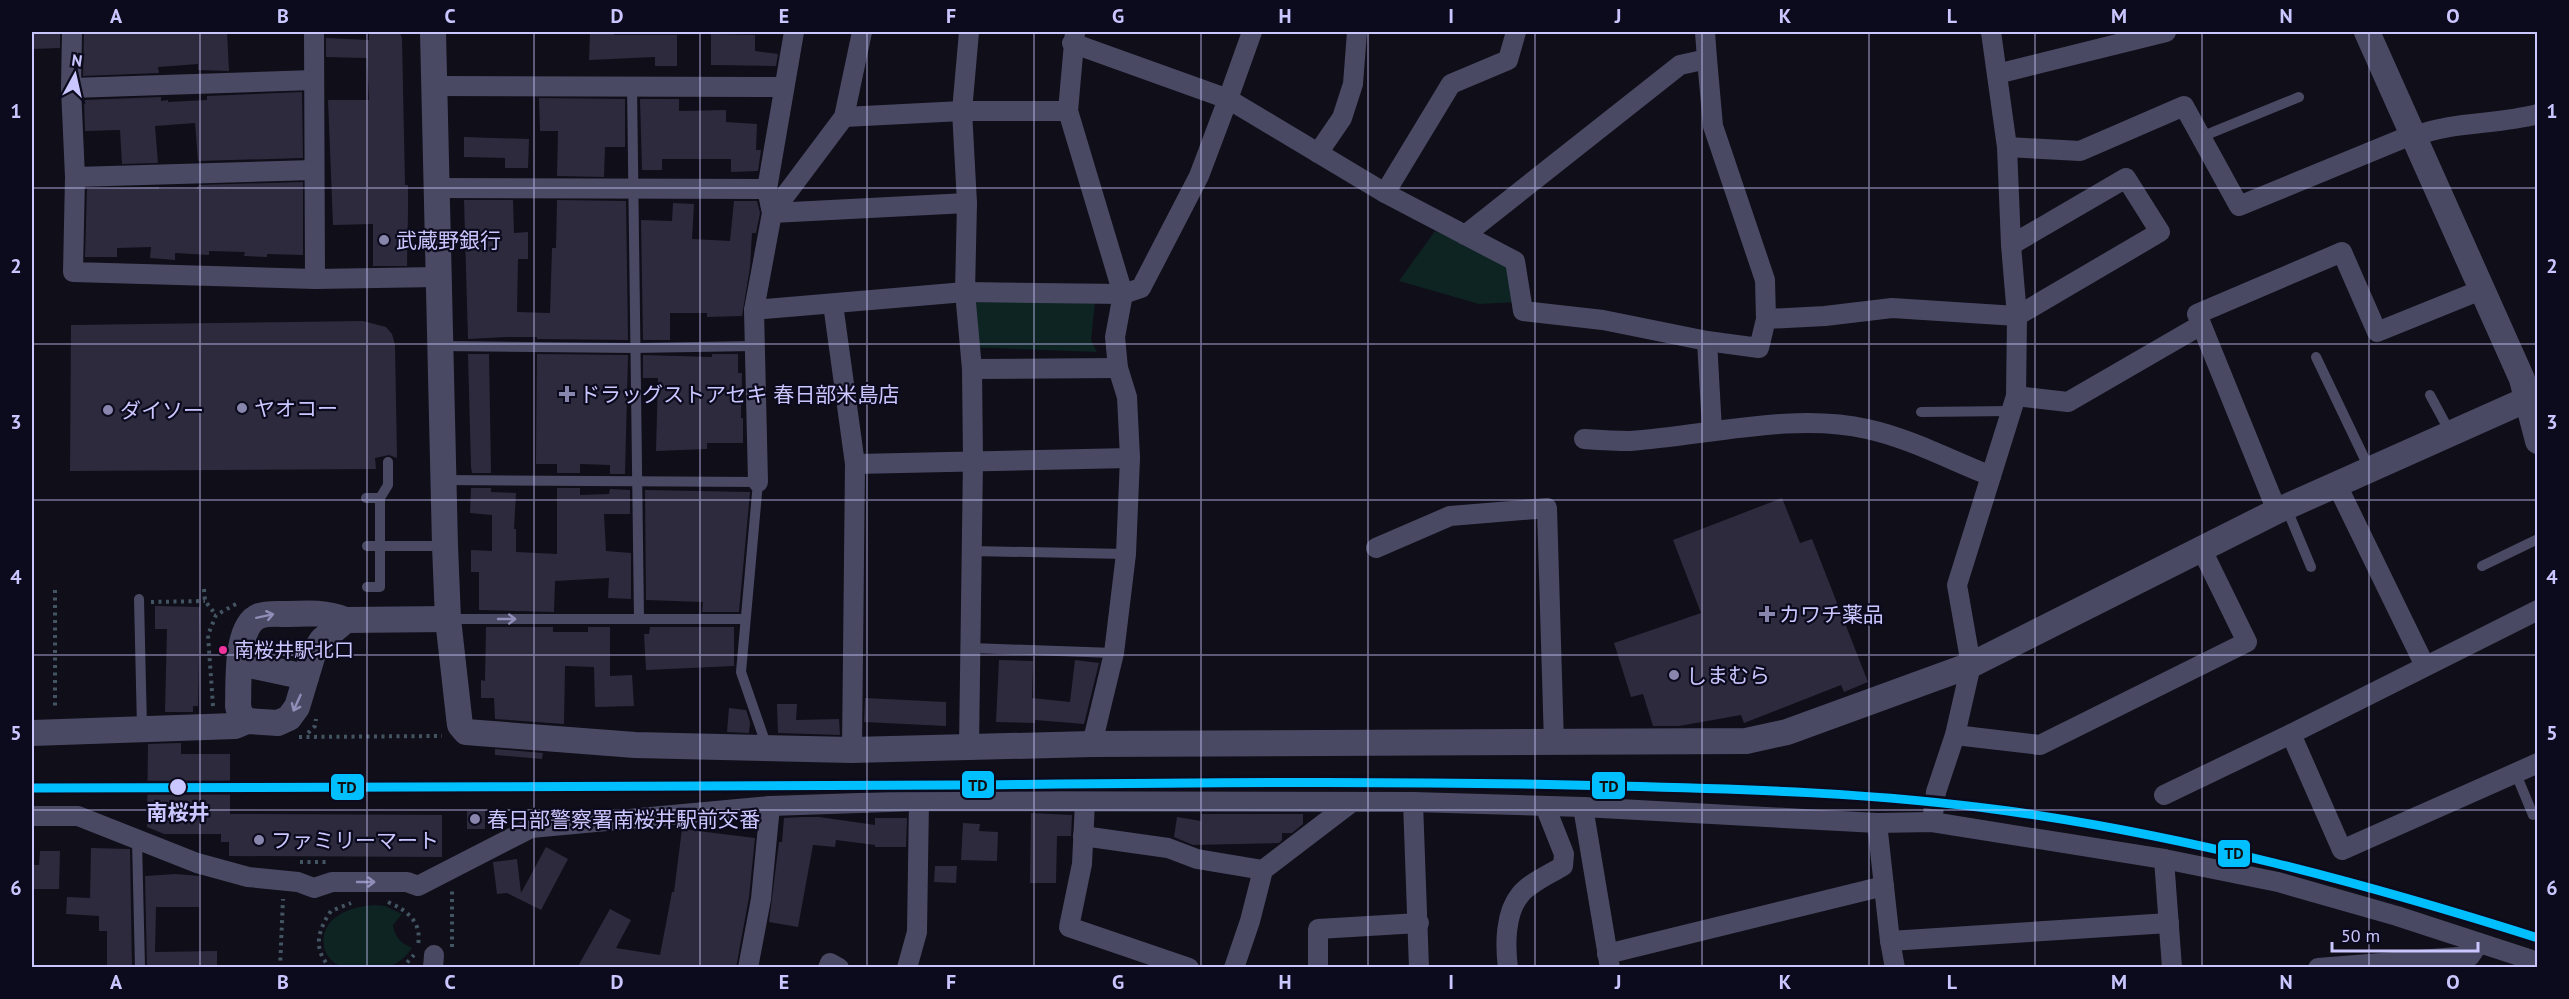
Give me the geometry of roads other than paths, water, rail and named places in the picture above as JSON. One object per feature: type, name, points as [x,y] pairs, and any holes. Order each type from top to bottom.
[{"type":"street","points":[[72,32],[75,177],[73,272],[315,279],[438,277]]},
{"type":"street","points":[[314,32],[315,279]]},
{"type":"street","points":[[433,32],[448,619],[460,725],[466,732],[634,745],[852,750],[1092,744],[1554,744],[1746,741],[1787,732],[1971,665],[2281,509],[2533,397]]},
{"type":"street","points":[[758,482],[754,310],[772,213],[767,189],[794,32]]},
{"type":"street","points":[[772,213],[844,117],[862,32]]},
{"type":"street","points":[[969,32],[962,111],[967,204],[965,292],[972,369],[969,747]]},
{"type":"street","points":[[754,310],[965,292],[1123,294],[1141,288],[1199,176],[1252,32]]},
{"type":"street","points":[[1318,153],[1342,118],[1353,84],[1357,32]]},
{"type":"street","points":[[1385,194],[1451,84],[1508,60],[1516,32]]},
{"type":"street","points":[[1092,744],[1114,653],[1126,554],[1130,458],[1127,398],[1118,368],[1115,337],[1123,294],[1068,111],[1073,37],[1228,99],[1385,194],[1515,261],[1523,311],[1603,320],[1707,342],[1759,348],[1766,319],[1766,280],[1713,126],[1705,32]]},
{"type":"street","points":[[1932,822],[1936,792],[1955,735],[1971,665],[1958,585],[2014,403],[2017,316],[2007,147],[1991,32]]},
{"type":"street","points":[[1997,74],[2166,32]]},
{"type":"street","points":[[2367,32],[2481,290],[2522,379],[2533,397],[2538,441]]},
{"type":"street","points":[[1466,236],[1680,65],[1707,59]]},
{"type":"street","points":[[72,88],[314,80]]},
{"type":"street","points":[[434,86],[783,87]]},
{"type":"street","points":[[2007,147],[2080,151],[2184,106],[2239,206],[2414,135],[2434,129],[2523,118],[2538,114]]},
{"type":"street","points":[[844,117],[962,111],[1068,111]]},
{"type":"street","points":[[75,177],[313,170]]},
{"type":"street","points":[[1766,319],[1825,316],[1892,308],[2017,316],[2160,232],[2126,178],[2011,245]]},
{"type":"street","points":[[436,188],[634,191],[767,189]]},
{"type":"street","points":[[772,213],[967,204]]},
{"type":"street","points":[[2281,509],[2197,314],[2342,252],[2377,332],[2481,290]]},
{"type":"street","points":[[833,304],[855,464],[852,750]]},
{"type":"street","points":[[2014,403],[2068,402],[2201,326]]},
{"type":"street","points":[[1707,342],[1712,429]]},
{"type":"street","points":[[972,369],[1118,368]]},
{"type":"street","points":[[1584,439],[1629,441],[1712,429],[1814,424],[1865,428],[1895,437],[1990,476]]},
{"type":"street","points":[[855,464],[1130,458]]},
{"type":"street","points":[[2337,485],[2425,666]]},
{"type":"street","points":[[1376,548],[1450,516],[1547,508],[1554,744]]},
{"type":"street","points":[[1955,735],[2040,746],[2247,642],[2201,548]]},
{"type":"street","points":[[2164,795],[2538,610]]},
{"type":"street","points":[[247,721],[240,714],[238,706],[240,663],[244,633],[249,622],[261,615],[317,612],[333,614],[346,620],[448,619]]},
{"type":"street","points":[[32,733],[235,726],[247,721],[278,723],[289,718],[297,707],[313,654],[322,640],[346,620]]},
{"type":"street","points":[[240,663],[306,676]]},
{"type":"street","points":[[2291,734],[2342,850],[2538,763]]},
{"type":"street","points":[[907,968],[917,932],[919,801]]},
{"type":"street","points":[[32,816],[78,816],[197,863],[263,883],[298,882],[314,888],[332,882],[407,882],[418,886],[531,828],[770,806],[919,801],[1413,802],[1583,807],[1877,823],[1932,822],[2164,859],[2278,882],[2538,962]]},
{"type":"street","points":[[1085,802],[1082,864],[1069,927],[1189,968]]},
{"type":"street","points":[[1234,968],[1250,921],[1263,870],[1352,802]]},
{"type":"street","points":[[1413,802],[1419,968]]},
{"type":"street","points":[[748,968],[761,899],[770,806]]},
{"type":"street","points":[[1508,968],[1505,950],[1511,909],[1521,893],[1563,866],[1564,854],[1545,806]]},
{"type":"street","points":[[1583,807],[1608,961],[1884,886]]},
{"type":"street","points":[[1877,823],[1895,968]]},
{"type":"street","points":[[1083,836],[1168,848],[1197,859],[1263,870]]},
{"type":"street","points":[[2164,859],[2172,968]]},
{"type":"street","points":[[1318,968],[1318,929],[1419,923]]},
{"type":"street","points":[[1890,941],[2169,923]]},
{"type":"street","points":[[2318,968],[2470,956],[2479,943]]},
{"type":"street","points":[[828,968],[830,963],[839,968]]},
{"type":"lane","points":[[632,86],[639,619]]},
{"type":"lane","points":[[2201,137],[2299,97]]},
{"type":"lane","points":[[440,346],[634,348],[755,346]]},
{"type":"lane","points":[[2316,357],[2370,470]]},
{"type":"lane","points":[[2430,395],[2451,434]]},
{"type":"lane","points":[[1922,412],[2014,403]]},
{"type":"lane","points":[[368,587],[380,587],[380,498],[388,485],[388,462]]},
{"type":"lane","points":[[443,480],[758,482],[741,672],[767,747]]},
{"type":"lane","points":[[366,498],[380,498]]},
{"type":"lane","points":[[2281,509],[2311,567]]},
{"type":"lane","points":[[2482,566],[2538,538]]},
{"type":"lane","points":[[367,546],[445,546]]},
{"type":"lane","points":[[972,551],[1126,554]]},
{"type":"lane","points":[[140,600],[142,728]]},
{"type":"lane","points":[[448,619],[745,619]]},
{"type":"lane","points":[[971,648],[1114,653]]},
{"type":"lane","points":[[2516,774],[2533,815]]},
{"type":"lane","points":[[137,840],[140,968]]},
{"type":"place","name":"武蔵野銀行","points":[[384,240]]},
{"type":"place","name":"ドラッグストアセキ 春日部米島店","points":[[567,394]]},
{"type":"place","name":"ヤオコー","points":[[242,408]]},
{"type":"place","name":"ダイソー","points":[[108,410]]},
{"type":"place","name":"カワチ薬品","points":[[1767,614]]},
{"type":"place","name":"南桜井駅北口","points":[[223,650]]},
{"type":"place","name":"しまむら","points":[[1674,675]]},
{"type":"place","name":"南桜井","points":[[178,787]]},
{"type":"place","name":"春日部警察署南桜井駅前交番","points":[[475,819]]},
{"type":"place","name":"ファミリーマート","points":[[259,840]]}]
